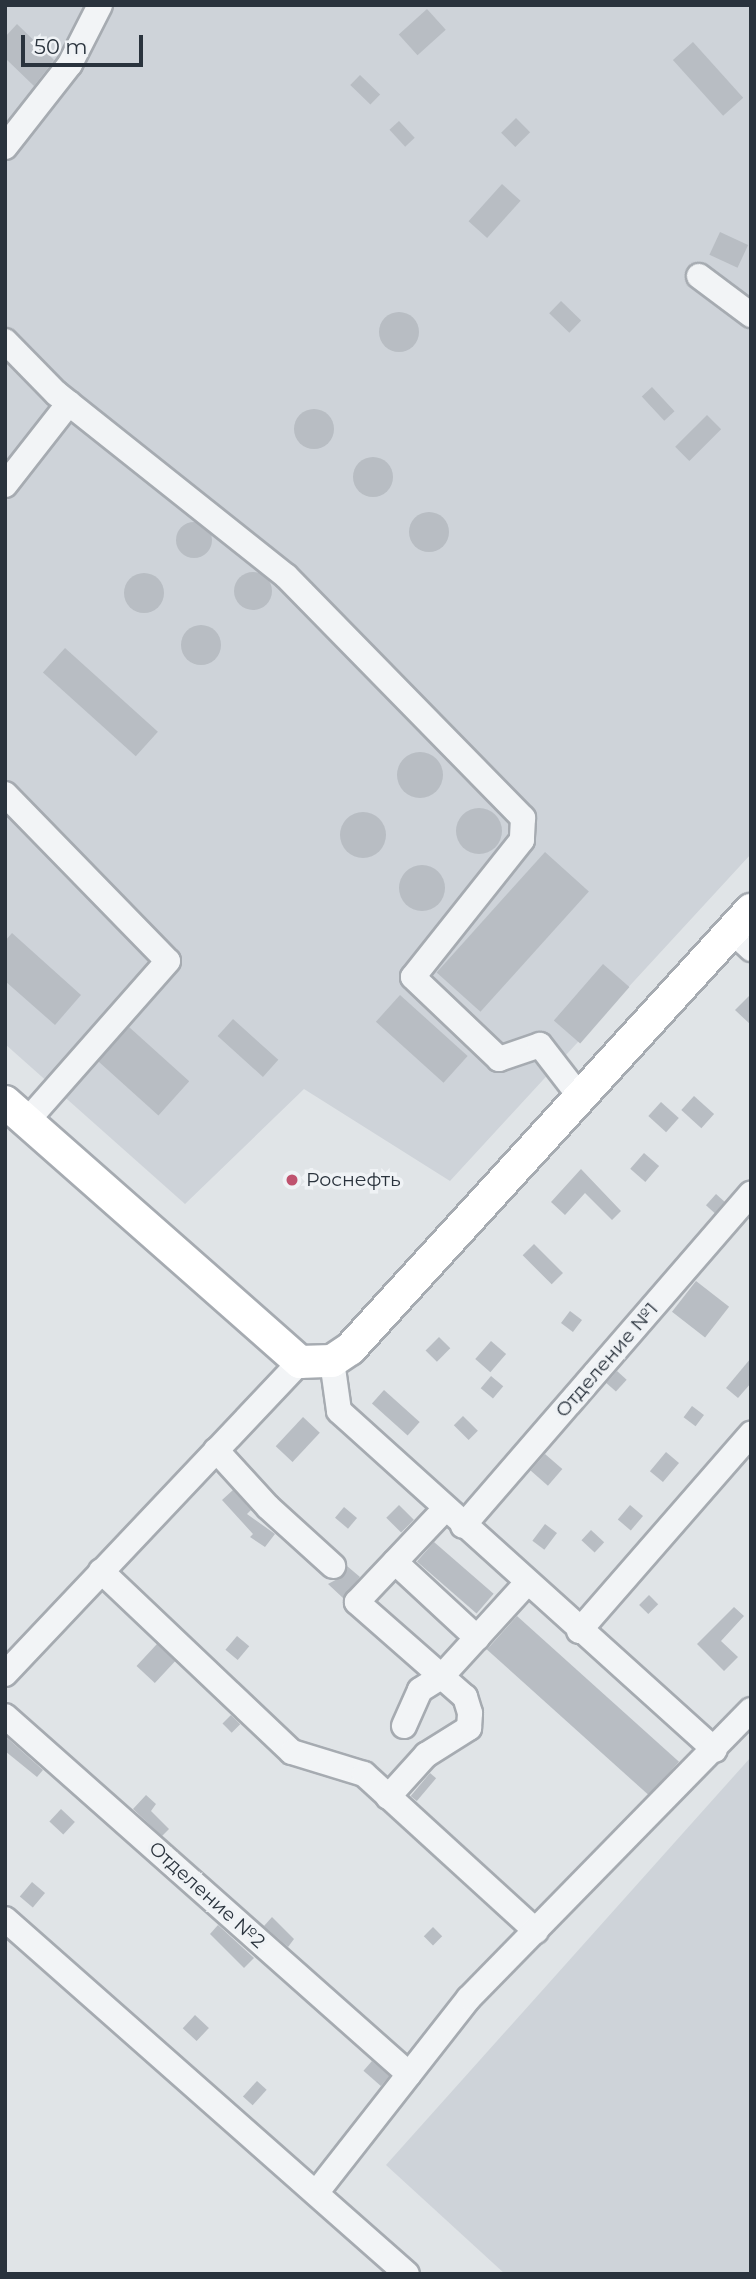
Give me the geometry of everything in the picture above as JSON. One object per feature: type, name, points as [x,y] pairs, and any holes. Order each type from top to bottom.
[{"type":"main road","points":[[16,1112],[300,1362],[332,1361],[350,1349],[581,1098],[745,931]]},
{"type":"street","points":[[5,147],[70,64],[100,5]]},
{"type":"street","points":[[699,276],[751,315]]},
{"type":"street","points":[[5,341],[69,403],[286,576],[523,818],[522,840],[413,977],[499,1059],[540,1045],[581,1098]]},
{"type":"street","points":[[5,485],[69,403]]},
{"type":"street","points":[[5,794],[168,961],[16,1112]]},
{"type":"street","name":"Отделение №1","points":[[463,1526],[751,1194]]},
{"type":"street","points":[[332,1361],[339,1410],[526,1584],[715,1751]]},
{"type":"street","points":[[5,1674],[300,1362]]},
{"type":"street","points":[[579,1631],[751,1434]]},
{"type":"street","points":[[216,1450],[268,1507],[333,1566]]},
{"type":"street","points":[[388,1797],[426,1755],[470,1728],[465,1697],[357,1602],[445,1509]]},
{"type":"street","points":[[395,1562],[477,1638]]},
{"type":"street","points":[[101,1571],[292,1752],[364,1774],[536,1931]]},
{"type":"street","points":[[404,1726],[420,1690],[442,1676],[526,1584]]},
{"type":"street","points":[[316,2193],[469,1998],[715,1751],[751,1710]]},
{"type":"street","name":"Отделение №2","points":[[5,1716],[409,2074]]},
{"type":"street","points":[[5,1919],[407,2274]]},
{"type":"shaded area","points":[[5,5],[751,5],[751,854],[450,1181],[304,1089],[185,1204],[5,1044]]},
{"type":"shaded area","points":[[751,1757],[751,2274],[505,2274],[386,2165]]},
{"type":"building","points":[[427,9],[446,30],[417,55],[399,34]]},
{"type":"building","points":[[17,24],[54,60],[34,86],[5,58],[5,37]]},
{"type":"building","points":[[693,42],[743,98],[723,116],[673,60]]},
{"type":"building","points":[[360,75],[380,94],[370,105],[350,85]]},
{"type":"building","points":[[516,118],[530,132],[515,147],[501,133]]},
{"type":"building","points":[[399,121],[415,138],[405,147],[389,130]]},
{"type":"building","points":[[502,184],[521,201],[487,238],[469,221]]},
{"type":"building","points":[[720,232],[748,245],[738,268],[709,255]]},
{"type":"building","points":[[561,301],[581,320],[569,333],[549,313]]},
{"type":"building","points":[[399,312],[413,318],[419,332],[413,346],[399,352],[385,346],[379,332],[385,318]]},
{"type":"building","points":[[652,387],[675,411],[664,421],[642,397]]},
{"type":"building","points":[[314,409],[328,415],[334,429],[328,443],[314,449],[300,443],[294,429],[300,415]]},
{"type":"building","points":[[707,415],[721,429],[689,461],[675,447]]},
{"type":"building","points":[[373,457],[387,463],[393,477],[387,491],[373,497],[359,491],[353,477],[359,463]]},
{"type":"building","points":[[429,512],[443,518],[449,532],[443,546],[429,552],[415,546],[409,532],[415,518]]},
{"type":"building","points":[[194,522],[207,527],[212,540],[207,553],[194,558],[181,553],[176,540],[181,527]]},
{"type":"building","points":[[253,572],[267,577],[272,591],[267,605],[253,610],[239,605],[234,591],[239,577]]},
{"type":"building","points":[[144,573],[158,579],[164,593],[158,607],[144,613],[130,607],[124,593],[130,579]]},
{"type":"building","points":[[201,625],[215,631],[221,645],[215,659],[201,665],[187,659],[181,645],[187,631]]},
{"type":"building","points":[[65,648],[158,732],[136,756],[43,673]]},
{"type":"building","points":[[420,752],[429,753],[436,759],[442,766],[442,784],[436,791],[429,797],[420,798],[411,797],[404,791],[398,784],[397,775],[398,766],[404,759],[411,753]]},
{"type":"building","points":[[479,808],[488,809],[495,815],[501,822],[501,840],[495,847],[488,853],[479,854],[470,853],[463,847],[457,840],[456,831],[457,822],[463,815],[470,809]]},
{"type":"building","points":[[363,812],[380,818],[386,835],[380,852],[363,858],[346,852],[340,835],[346,818]]},
{"type":"building","points":[[545,852],[589,891],[480,1012],[437,972]]},
{"type":"building","points":[[422,865],[439,871],[445,888],[439,905],[422,911],[405,905],[399,888],[405,871]]},
{"type":"building","points":[[12,933],[81,995],[55,1025],[5,981],[5,941]]},
{"type":"building","points":[[603,964],[629,987],[580,1044],[554,1021]]},
{"type":"building","points":[[751,994],[751,1025],[735,1010]]},
{"type":"building","points":[[400,995],[468,1056],[444,1083],[376,1022]]},
{"type":"building","points":[[233,1019],[278,1060],[263,1077],[218,1036]]},
{"type":"building","points":[[129,1027],[189,1081],[158,1115],[98,1061]]},
{"type":"building","points":[[694,1096],[714,1114],[701,1128],[681,1110]]},
{"type":"building","points":[[661,1102],[679,1118],[666,1132],[648,1116]]},
{"type":"building","points":[[644,1153],[659,1166],[645,1182],[630,1169]]},
{"type":"building","points":[[581,1169],[621,1211],[612,1220],[585,1193],[565,1215],[551,1202]]},
{"type":"building","points":[[716,1194],[725,1202],[715,1213],[706,1205]]},
{"type":"building","points":[[534,1244],[563,1273],[552,1284],[523,1255]]},
{"type":"building","points":[[696,1281],[729,1307],[705,1338],[672,1312]]},
{"type":"building","points":[[570,1311],[582,1320],[573,1332],[561,1323]]},
{"type":"building","points":[[439,1337],[450,1348],[437,1362],[426,1350]]},
{"type":"building","points":[[491,1341],[506,1354],[490,1372],[475,1359]]},
{"type":"building","points":[[751,1358],[751,1383],[738,1398],[726,1388]]},
{"type":"building","points":[[617,1371],[627,1380],[616,1392],[606,1383]]},
{"type":"building","points":[[491,1376],[503,1386],[493,1399],[481,1388]]},
{"type":"building","points":[[384,1390],[420,1422],[408,1435],[372,1403]]},
{"type":"building","points":[[692,1406],[704,1415],[696,1426],[684,1417]]},
{"type":"building","points":[[463,1416],[478,1431],[469,1440],[454,1425]]},
{"type":"building","points":[[303,1417],[320,1433],[293,1462],[276,1446]]},
{"type":"building","points":[[666,1452],[679,1463],[663,1482],[650,1471]]},
{"type":"building","points":[[545,1454],[562,1469],[548,1486],[531,1471]]},
{"type":"building","points":[[233,1490],[251,1510],[247,1514],[275,1534],[265,1547],[250,1537],[253,1534],[222,1500]]},
{"type":"building","points":[[399,1505],[414,1520],[401,1533],[386,1518]]},
{"type":"building","points":[[630,1505],[643,1516],[631,1530],[618,1520]]},
{"type":"building","points":[[344,1507],[357,1518],[348,1529],[335,1518]]},
{"type":"building","points":[[545,1524],[557,1533],[544,1550],[532,1541]]},
{"type":"building","points":[[591,1530],[604,1542],[595,1553],[581,1540]]},
{"type":"building","points":[[434,1542],[494,1594],[477,1613],[417,1562]]},
{"type":"building","points":[[347,1566],[360,1577],[343,1598],[328,1584],[343,1576]]},
{"type":"building","points":[[649,1595],[658,1604],[648,1614],[639,1605]]},
{"type":"building","points":[[734,1607],[744,1616],[721,1641],[738,1657],[724,1671],[697,1644]]},
{"type":"building","points":[[517,1616],[679,1762],[649,1795],[487,1649]]},
{"type":"building","points":[[237,1636],[249,1646],[238,1660],[225,1650]]},
{"type":"building","points":[[157,1644],[175,1661],[155,1683],[137,1666]]},
{"type":"building","points":[[231,1715],[240,1724],[232,1733],[223,1723]]},
{"type":"building","points":[[5,1736],[43,1770],[37,1777],[5,1751]]},
{"type":"building","points":[[430,1773],[436,1778],[417,1801],[411,1796]]},
{"type":"building","points":[[146,1795],[156,1804],[151,1811],[169,1829],[162,1836],[133,1809]]},
{"type":"building","points":[[61,1809],[75,1822],[63,1834],[49,1821]]},
{"type":"building","points":[[32,1882],[45,1893],[33,1907],[20,1897]]},
{"type":"building","points":[[272,1917],[294,1939],[288,1947],[264,1926]]},
{"type":"building","points":[[218,1925],[254,1958],[244,1968],[210,1934]]},
{"type":"building","points":[[433,1927],[442,1936],[433,1945],[424,1936]]},
{"type":"building","points":[[195,2015],[209,2028],[197,2041],[183,2028]]},
{"type":"building","points":[[372,2061],[389,2076],[381,2086],[363,2071]]},
{"type":"building","points":[[257,2081],[267,2090],[253,2105],[243,2097]]},
{"type":"place","name":"Роснефть","points":[[292,1180]]}]
